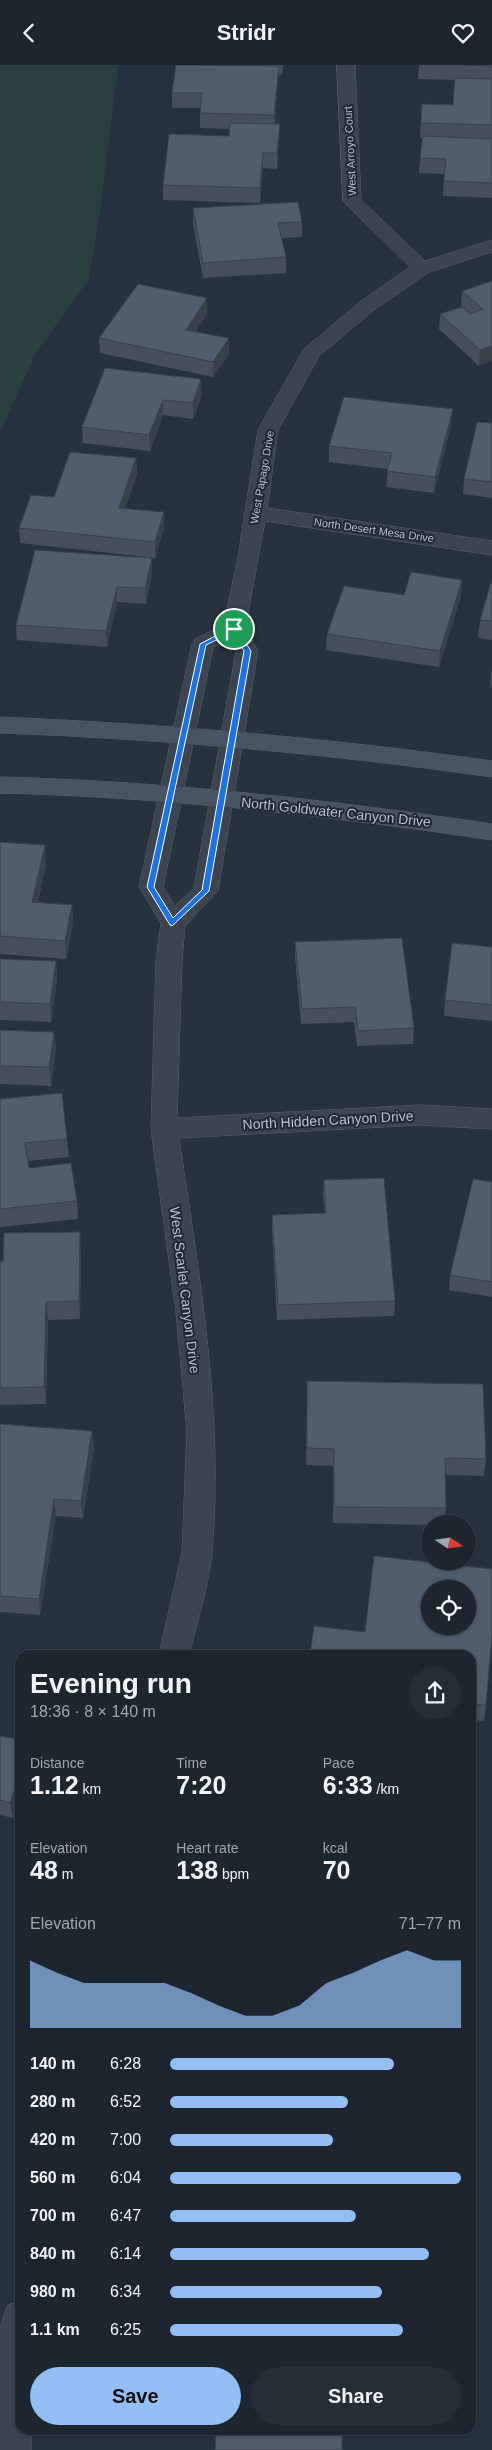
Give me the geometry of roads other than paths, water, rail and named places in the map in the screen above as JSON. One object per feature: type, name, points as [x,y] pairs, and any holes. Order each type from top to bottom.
[{"type":"street","name":"West Arroyo Court","points":[[346,65],[352,201],[422,268]]},
{"type":"street","name":"West Papago Drive","points":[[234,629],[256,513],[268,430],[311,353],[367,307],[422,268],[492,246]]},
{"type":"street","name":"North Desert Mesa Drive","points":[[256,513],[492,547]]},
{"type":"street","points":[[234,629],[248,651],[206,891],[172,923],[151,887],[169,795],[203,644],[234,629]]},
{"type":"street","points":[[0,725],[232,739],[383,753],[492,769]]},
{"type":"street","name":"North Goldwater Canyon Drive","points":[[0,785],[169,795],[370,813],[492,832]]},
{"type":"street","name":"West Scarlet Canyon Drive","points":[[172,923],[169,960],[164,1129],[190,1312],[201,1433],[197,1553],[175,1650]]},
{"type":"street","name":"North Hidden Canyon Drive","points":[[164,1129],[420,1115],[492,1119]]},
{"type":"street","points":[[12,2450],[15,2368]]}]
